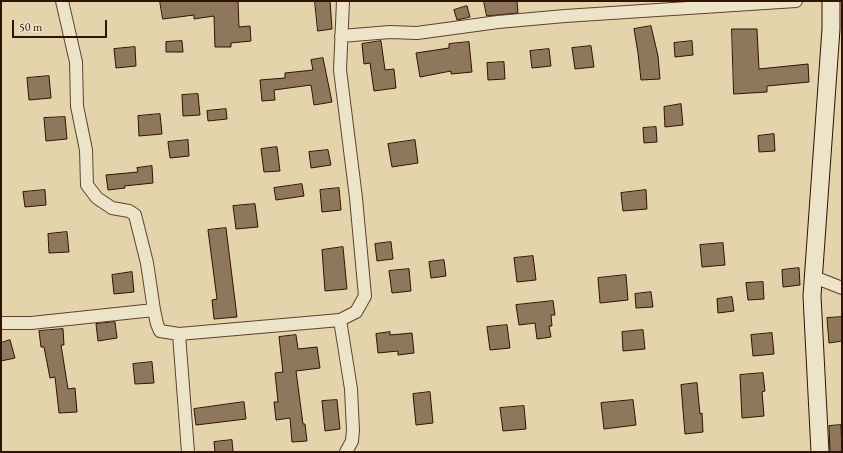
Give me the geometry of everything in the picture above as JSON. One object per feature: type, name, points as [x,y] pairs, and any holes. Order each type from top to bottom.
[{"type":"main road","points":[[820,452],[812,296],[832,29],[831,1]]},
{"type":"street","points":[[62,1],[76,62],[77,106],[86,150],[87,184],[97,198],[112,208],[129,211],[135,215],[147,263],[157,324],[160,331],[179,334],[340,320],[356,312],[365,296],[356,198],[340,70],[342,1]]},
{"type":"street","points":[[341,36],[390,32],[417,33],[498,22],[565,16],[796,1]]},
{"type":"street","points":[[814,277],[842,288]]},
{"type":"street","points":[[1,323],[31,323],[154,310]]},
{"type":"street","points":[[340,320],[351,389],[353,430],[352,441],[346,452]]},
{"type":"street","points":[[179,334],[188,452]]},
{"type":"building","points":[[160,1],[238,1],[239,27],[250,26],[251,41],[231,43],[231,47],[215,47],[214,16],[194,19],[194,15],[163,19]]},
{"type":"building","points":[[315,1],[330,1],[332,29],[318,31]]},
{"type":"building","points":[[484,1],[517,1],[518,13],[487,16]]},
{"type":"building","points":[[467,6],[470,17],[457,20],[454,10]]},
{"type":"building","points":[[651,26],[658,56],[660,79],[641,80],[634,29]]},
{"type":"building","points":[[732,29],[757,29],[759,69],[808,64],[809,82],[767,86],[767,92],[734,94]]},
{"type":"building","points":[[182,41],[183,52],[166,52],[166,42]]},
{"type":"building","points":[[381,41],[385,70],[394,69],[396,88],[374,91],[370,63],[364,64],[362,44]]},
{"type":"building","points":[[692,41],[693,55],[675,57],[674,43]]},
{"type":"building","points":[[469,42],[472,72],[451,74],[451,71],[420,77],[416,53],[449,48],[449,44]]},
{"type":"building","points":[[591,46],[594,67],[575,69],[572,48]]},
{"type":"building","points":[[135,47],[136,66],[116,68],[114,49]]},
{"type":"building","points":[[549,49],[551,66],[532,68],[530,51]]},
{"type":"building","points":[[323,58],[332,102],[314,105],[311,85],[274,90],[275,100],[262,101],[260,80],[285,78],[285,73],[313,70],[311,60]]},
{"type":"building","points":[[504,62],[505,79],[488,80],[487,63]]},
{"type":"building","points":[[49,76],[51,98],[29,100],[27,78]]},
{"type":"building","points":[[198,94],[200,115],[183,116],[182,95]]},
{"type":"building","points":[[681,104],[683,125],[665,127],[664,107]]},
{"type":"building","points":[[226,109],[227,119],[208,121],[207,111]]},
{"type":"building","points":[[160,114],[162,134],[139,136],[138,116]]},
{"type":"building","points":[[65,117],[67,139],[46,141],[44,118]]},
{"type":"building","points":[[656,127],[657,142],[644,143],[643,128]]},
{"type":"building","points":[[774,134],[775,151],[759,152],[758,136]]},
{"type":"building","points":[[188,140],[189,156],[170,158],[168,142]]},
{"type":"building","points":[[415,140],[418,163],[392,167],[388,144]]},
{"type":"building","points":[[277,147],[280,171],[264,172],[261,149]]},
{"type":"building","points":[[328,150],[331,165],[311,168],[309,152]]},
{"type":"building","points":[[152,166],[153,183],[124,186],[125,188],[108,190],[106,175],[138,172],[137,168]]},
{"type":"building","points":[[302,184],[304,196],[276,200],[274,188]]},
{"type":"building","points":[[339,188],[341,210],[322,212],[320,190]]},
{"type":"building","points":[[45,190],[46,205],[25,207],[23,192]]},
{"type":"building","points":[[646,190],[647,209],[623,211],[621,193]]},
{"type":"building","points":[[255,204],[258,227],[236,229],[233,206]]},
{"type":"building","points":[[226,228],[237,317],[214,319],[212,300],[217,299],[208,230]]},
{"type":"building","points":[[67,232],[69,252],[49,253],[48,234]]},
{"type":"building","points":[[391,242],[393,259],[377,261],[375,244]]},
{"type":"building","points":[[723,243],[725,265],[702,267],[700,245]]},
{"type":"building","points":[[343,247],[347,289],[325,291],[322,250]]},
{"type":"building","points":[[533,256],[536,280],[517,282],[514,258]]},
{"type":"building","points":[[444,260],[446,276],[431,278],[429,262]]},
{"type":"building","points":[[799,268],[800,285],[783,287],[782,270]]},
{"type":"building","points":[[409,269],[411,291],[392,293],[389,271]]},
{"type":"building","points":[[132,272],[134,292],[114,294],[112,275]]},
{"type":"building","points":[[626,275],[628,300],[600,303],[598,278]]},
{"type":"building","points":[[763,282],[764,299],[748,300],[746,283]]},
{"type":"building","points":[[651,292],[653,307],[636,308],[635,294]]},
{"type":"building","points":[[732,297],[734,311],[718,313],[717,299]]},
{"type":"building","points":[[553,301],[555,315],[551,315],[552,326],[549,326],[551,337],[537,339],[535,323],[519,325],[516,305]]},
{"type":"building","points":[[842,317],[842,341],[829,343],[827,318]]},
{"type":"building","points":[[115,322],[117,338],[98,341],[96,324]]},
{"type":"building","points":[[507,325],[510,348],[490,350],[487,327]]},
{"type":"building","points":[[63,329],[64,345],[61,345],[68,389],[75,388],[77,412],[59,413],[55,377],[50,378],[44,347],[41,347],[39,331]]},
{"type":"building","points":[[643,330],[645,349],[623,351],[622,332]]},
{"type":"building","points":[[390,332],[390,335],[412,333],[414,353],[398,355],[398,351],[378,353],[376,334]]},
{"type":"building","points":[[772,333],[774,354],[753,356],[751,335]]},
{"type":"building","points":[[296,335],[298,349],[317,347],[320,368],[296,371],[303,424],[305,424],[307,441],[292,442],[290,418],[276,420],[274,402],[278,402],[275,373],[283,372],[279,337]]},
{"type":"building","points":[[10,340],[15,358],[1,361],[1,343]]},
{"type":"building","points":[[152,362],[154,383],[135,384],[133,364]]},
{"type":"building","points":[[763,373],[765,391],[762,392],[764,416],[742,418],[740,375]]},
{"type":"building","points":[[697,383],[700,414],[702,413],[703,432],[685,434],[681,385]]},
{"type":"building","points":[[430,392],[433,423],[416,425],[413,394]]},
{"type":"building","points":[[337,400],[340,429],[325,431],[322,401]]},
{"type":"building","points":[[633,400],[636,425],[604,429],[601,403]]},
{"type":"building","points":[[244,402],[246,419],[196,425],[194,409]]},
{"type":"building","points":[[524,406],[526,429],[503,431],[500,408]]},
{"type":"building","points":[[841,425],[842,452],[830,452],[829,426]]},
{"type":"building","points":[[232,440],[233,452],[215,452],[214,442]]}]
